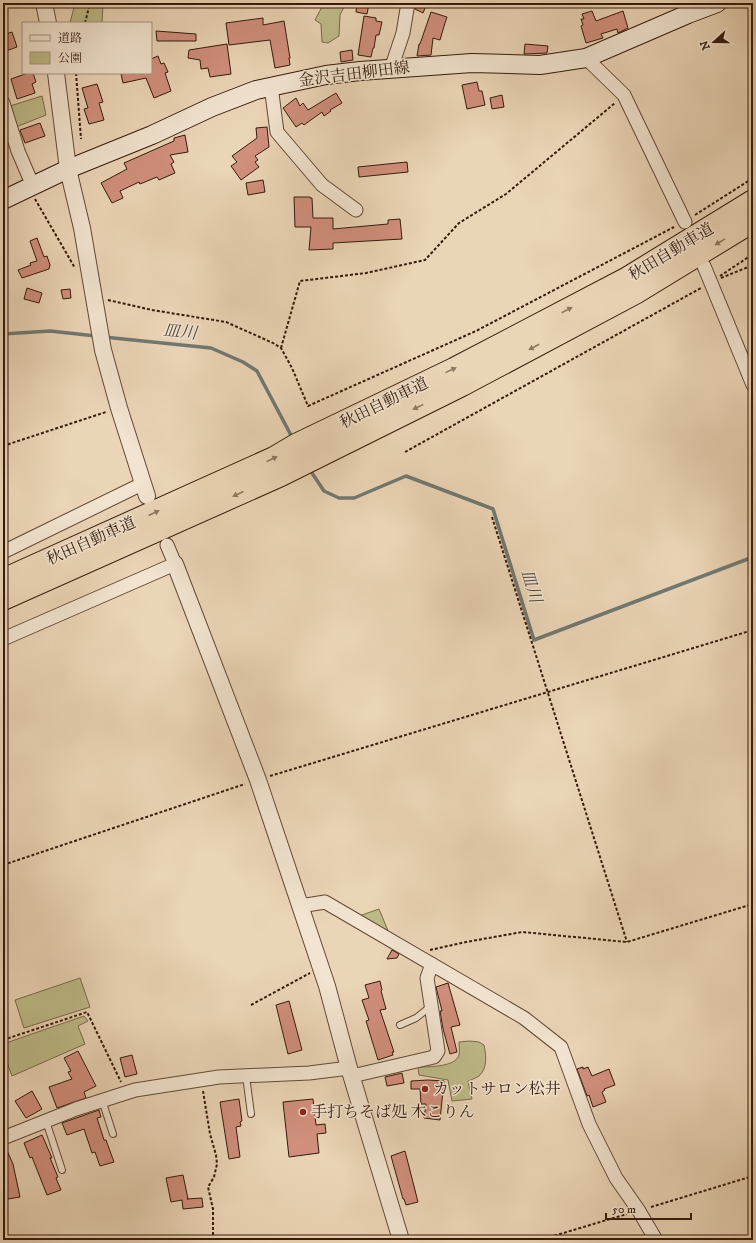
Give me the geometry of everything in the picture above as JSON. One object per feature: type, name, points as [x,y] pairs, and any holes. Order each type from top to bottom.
[{"type":"highway","name":"秋田自動車道","points":[[3,580],[274,458],[296,445],[454,369],[626,279],[753,201]]},
{"type":"highway","name":"秋田自動車道","points":[[3,599],[281,475],[462,385],[635,293],[753,221]]},
{"type":"main road","name":"金沢吉田柳田線","points":[[3,200],[68,169],[152,135],[212,107],[256,90],[326,75],[360,71],[472,63],[540,65],[586,58],[717,3]]},
{"type":"street","points":[[44,3],[48,22]]},
{"type":"street","points":[[391,69],[403,33],[408,3]]},
{"type":"street","points":[[586,58],[624,95],[685,222]]},
{"type":"street","points":[[3,552],[144,490],[103,350],[82,228],[68,169],[56,74]]},
{"type":"street","points":[[271,86],[278,132],[322,185],[356,210]]},
{"type":"street","points":[[3,102],[31,187]]},
{"type":"street","points":[[704,266],[753,385]]},
{"type":"street","points":[[167,545],[258,780],[327,986],[350,1072],[401,1240]]},
{"type":"street","points":[[3,638],[175,564]]},
{"type":"street","points":[[300,906],[325,902],[524,1018],[561,1047],[589,1124],[616,1178],[639,1211],[656,1240]]},
{"type":"street","points":[[3,1138],[76,1109],[135,1090],[219,1077],[350,1072],[434,1057],[438,1051],[426,978],[428,962]]},
{"type":"lane","points":[[400,1025],[416,1018],[431,1005]]},
{"type":"lane","points":[[246,1076],[251,1114]]},
{"type":"lane","points":[[102,1100],[113,1134]]},
{"type":"lane","points":[[46,1121],[62,1170]]},
{"type":"path","points":[[85,22],[90,3]]},
{"type":"path","points":[[76,74],[81,139]]},
{"type":"path","points":[[281,348],[300,281],[366,273],[425,260],[459,224],[506,194],[624,95]]},
{"type":"path","points":[[95,297],[152,310],[226,322],[281,348],[292,368],[308,406],[476,331],[685,222],[753,178]]},
{"type":"path","points":[[31,187],[78,272]]},
{"type":"path","points":[[405,452],[711,282],[753,254]]},
{"type":"path","points":[[711,282],[753,265]]},
{"type":"path","points":[[3,446],[119,408]]},
{"type":"path","points":[[492,517],[627,942]]},
{"type":"path","points":[[3,865],[258,780],[753,630]]},
{"type":"path","points":[[428,962],[430,950],[522,932],[627,942],[753,904]]},
{"type":"path","points":[[251,1005],[286,987],[320,966]]},
{"type":"path","points":[[3,1040],[87,1012],[126,1092]]},
{"type":"path","points":[[201,1080],[210,1134],[217,1164],[214,1176],[208,1187],[213,1209],[213,1240]]},
{"type":"path","points":[[540,1240],[753,1176]]},
{"type":"green space","points":[[75,3],[103,3],[102,22],[70,22]]},
{"type":"green space","points":[[324,3],[346,3],[340,15],[339,36],[328,43],[322,42],[321,24],[315,20]]},
{"type":"green space","points":[[42,96],[46,115],[16,127],[10,106]]},
{"type":"green space","points":[[379,909],[389,933],[359,916]]},
{"type":"green space","points":[[80,978],[90,1007],[24,1028],[15,1000]]},
{"type":"green space","points":[[84,1016],[88,1021],[78,1026],[85,1044],[12,1076],[3,1052],[3,1044]]},
{"type":"green space","points":[[459,1042],[479,1042],[484,1045],[486,1057],[484,1069],[479,1076],[468,1081],[472,1099],[452,1101],[448,1080],[419,1075],[418,1067],[441,1066],[453,1062],[459,1055]]},
{"type":"building","points":[[357,3],[369,4],[367,14],[356,12]]},
{"type":"building","points":[[416,3],[427,3],[423,13],[415,9]]},
{"type":"building","points":[[592,11],[596,21],[623,11],[628,28],[618,33],[617,29],[601,34],[603,38],[586,43],[581,26],[583,25],[581,19],[584,19],[582,14]]},
{"type":"building","points":[[431,12],[447,17],[440,40],[433,38],[431,55],[417,56],[419,44]]},
{"type":"building","points":[[364,16],[376,18],[376,21],[382,22],[379,35],[376,35],[371,57],[358,55]]},
{"type":"building","points":[[263,18],[263,25],[284,21],[290,65],[275,68],[270,40],[229,45],[226,23]]},
{"type":"building","points":[[156,31],[196,34],[196,41],[157,41]]},
{"type":"building","points":[[12,32],[17,47],[3,52],[3,35]]},
{"type":"building","points":[[227,44],[231,74],[210,77],[208,68],[201,69],[200,60],[188,58],[189,50]]},
{"type":"building","points":[[525,44],[548,46],[547,53],[524,54]]},
{"type":"building","points":[[352,50],[353,60],[341,62],[340,52]]},
{"type":"building","points":[[158,56],[161,64],[164,63],[168,72],[165,73],[171,91],[154,98],[146,78],[123,83],[121,74],[152,74],[152,59]]},
{"type":"building","points":[[25,74],[33,74],[36,82],[32,84],[35,93],[17,99],[11,79]]},
{"type":"building","points":[[477,82],[479,91],[482,91],[485,105],[467,109],[462,85]]},
{"type":"building","points":[[97,84],[103,102],[99,103],[104,120],[89,124],[84,109],[88,108],[82,88]]},
{"type":"building","points":[[336,93],[342,103],[330,110],[331,111],[324,116],[322,112],[304,125],[302,123],[296,127],[283,108],[296,98],[300,106],[303,103],[308,110]]},
{"type":"building","points":[[502,95],[504,107],[492,109],[490,98]]},
{"type":"building","points":[[40,123],[45,136],[25,143],[20,130]]},
{"type":"building","points":[[267,127],[269,147],[255,156],[258,160],[255,162],[259,167],[241,180],[231,166],[237,162],[232,156],[257,138],[256,128]]},
{"type":"building","points":[[185,135],[188,152],[170,155],[174,162],[171,164],[175,173],[159,180],[157,177],[140,184],[139,182],[120,191],[123,198],[112,203],[101,183],[127,169],[124,163],[174,141],[174,138]]},
{"type":"building","points":[[407,162],[408,172],[359,177],[358,167]]},
{"type":"building","points":[[263,180],[265,192],[248,195],[246,183]]},
{"type":"building","points":[[294,197],[312,198],[313,218],[333,218],[333,229],[388,224],[388,220],[400,219],[402,239],[333,243],[333,249],[309,250],[311,227],[295,227]]},
{"type":"building","points":[[37,238],[44,257],[47,256],[50,265],[49,269],[22,278],[18,270],[37,261],[30,241]]},
{"type":"building","points":[[27,288],[42,293],[39,303],[24,299]]},
{"type":"building","points":[[70,289],[71,298],[63,299],[61,290]]},
{"type":"building","points":[[392,950],[399,954],[397,958],[387,959]]},
{"type":"building","points":[[380,981],[386,1009],[380,1010],[394,1052],[392,1052],[393,1055],[378,1060],[366,1021],[369,1020],[362,1000],[369,998],[365,985]]},
{"type":"building","points":[[448,983],[460,1025],[451,1027],[457,1052],[450,1054],[443,1029],[440,1011],[442,1011],[436,987]]},
{"type":"building","points":[[289,1001],[302,1050],[288,1054],[276,1005]]},
{"type":"building","points":[[78,1051],[96,1086],[84,1092],[86,1098],[57,1108],[49,1087],[72,1079],[68,1072],[71,1071],[64,1058]]},
{"type":"building","points":[[132,1055],[137,1074],[125,1077],[120,1058]]},
{"type":"building","points":[[583,1067],[583,1069],[588,1067],[592,1076],[609,1069],[615,1085],[604,1089],[605,1090],[602,1092],[606,1102],[593,1107],[589,1095],[587,1096],[577,1069]]},
{"type":"building","points":[[402,1073],[404,1083],[387,1086],[385,1077]]},
{"type":"building","points":[[411,1081],[444,1081],[440,1120],[424,1118],[426,1104],[421,1104],[420,1089],[411,1089]]},
{"type":"building","points":[[32,1091],[42,1109],[26,1118],[15,1101]]},
{"type":"building","points":[[239,1099],[242,1121],[240,1122],[241,1126],[236,1127],[240,1157],[229,1159],[220,1102]]},
{"type":"building","points":[[313,1099],[316,1125],[325,1124],[326,1133],[317,1134],[319,1153],[289,1157],[283,1102]]},
{"type":"building","points":[[99,1110],[101,1117],[97,1118],[104,1140],[106,1140],[114,1162],[100,1166],[95,1152],[92,1153],[84,1129],[67,1135],[62,1123]]},
{"type":"building","points":[[42,1135],[52,1158],[50,1158],[58,1177],[56,1178],[61,1190],[47,1195],[32,1157],[30,1158],[24,1143]]},
{"type":"building","points":[[3,1146],[5,1146],[13,1164],[20,1197],[8,1199],[7,1195],[3,1195]]},
{"type":"building","points":[[405,1151],[418,1202],[406,1205],[391,1156]]},
{"type":"building","points":[[183,1175],[188,1199],[202,1198],[203,1207],[183,1209],[182,1200],[171,1202],[166,1178]]},
{"type":"waterway","name":"皿川","points":[[3,334],[50,331],[96,336]]},
{"type":"waterway","name":"皿川","points":[[104,337],[211,348],[243,362],[257,371],[293,439]]},
{"type":"waterway","name":"皿川","points":[[312,473],[324,491],[339,498],[354,498],[406,476],[493,509],[534,640],[753,557]]},
{"type":"place","name":"カットサロン松井","points":[[425,1089]]},
{"type":"place","name":"手打ちそば処 木こりん","points":[[303,1112]]}]
